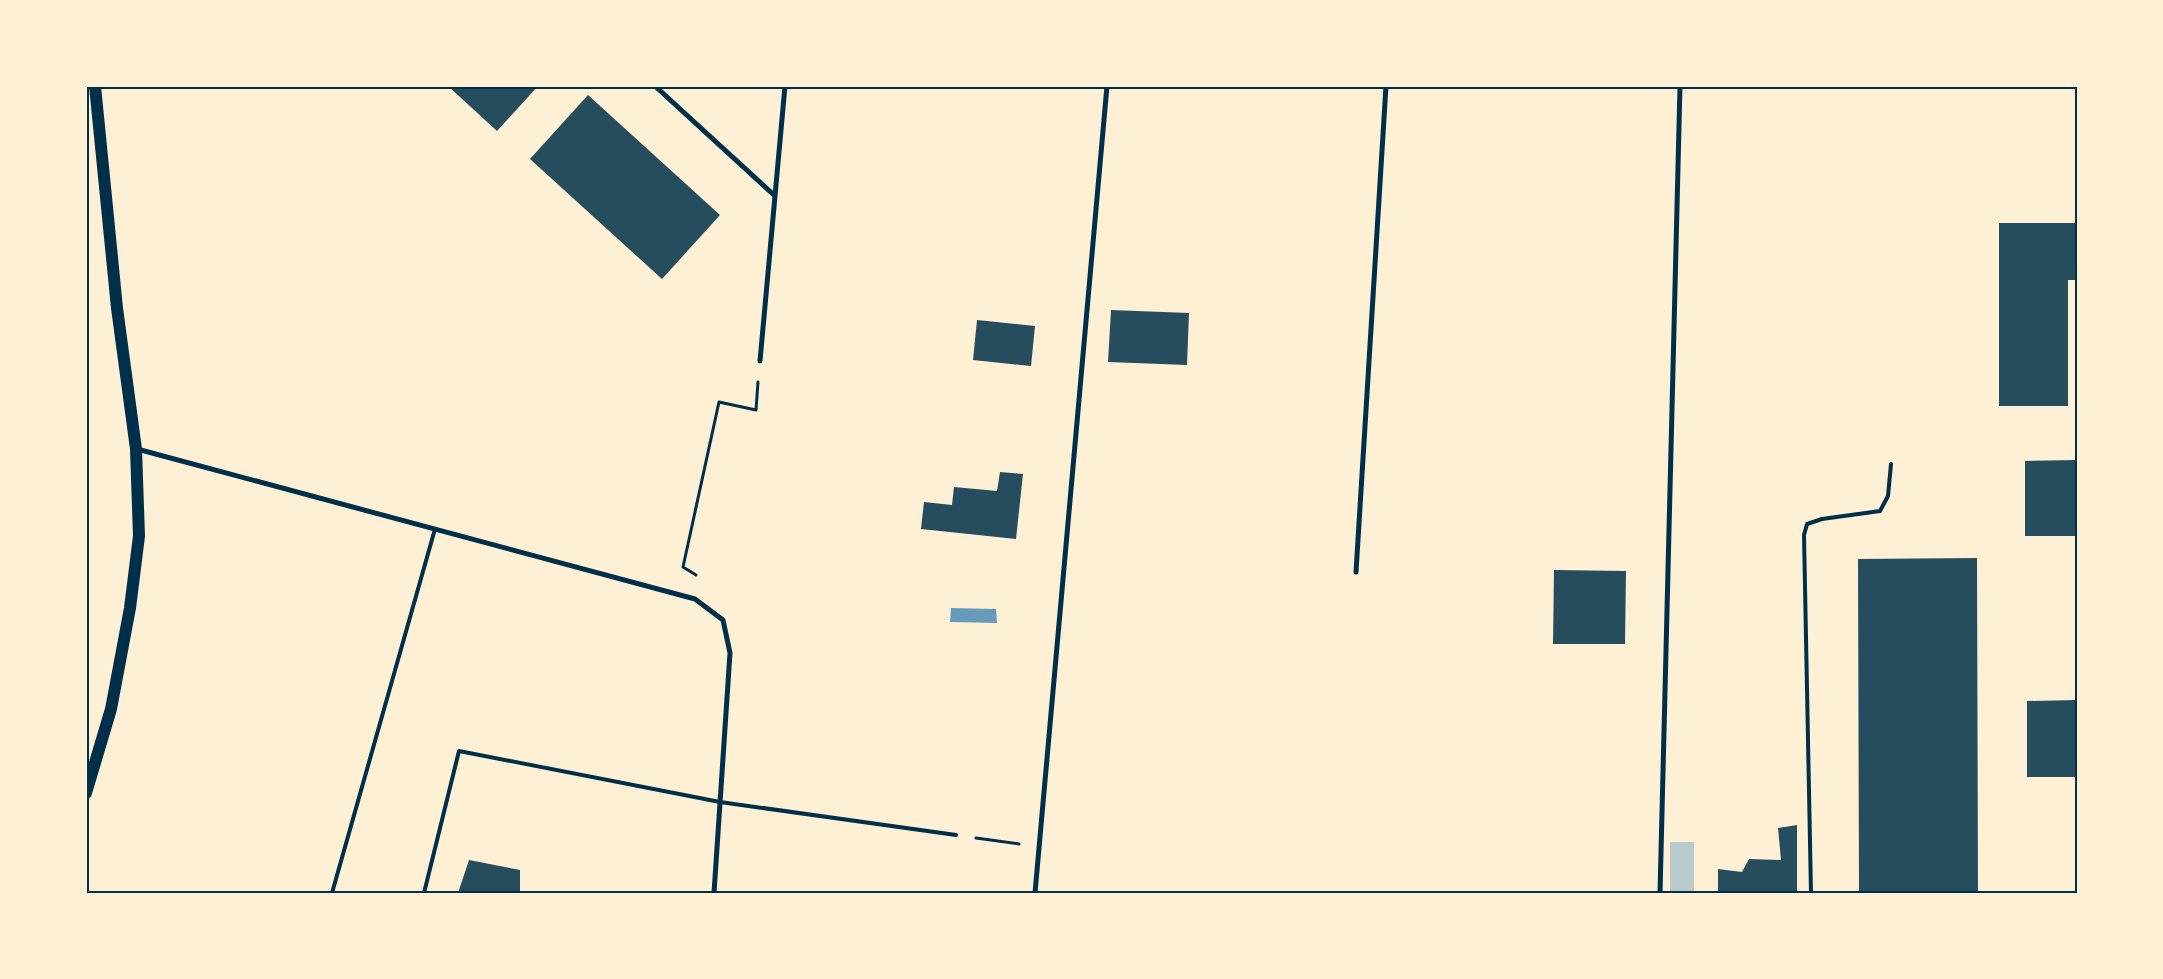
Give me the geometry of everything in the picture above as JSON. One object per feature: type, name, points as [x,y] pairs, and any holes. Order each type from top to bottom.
[{"type":"main road","points":[[86,793],[111,709],[130,608],[139,536],[136,449],[117,308],[95,86]]},
{"type":"street","points":[[655,86],[775,196]]},
{"type":"street","points":[[760,361],[785,86]]},
{"type":"street","points":[[1036,893],[1107,86]]},
{"type":"street","points":[[1356,572],[1386,86]]},
{"type":"street","points":[[1660,893],[1680,86]]},
{"type":"street","points":[[136,449],[695,599],[723,620],[730,654],[714,893]]},
{"type":"lane","points":[[1811,893],[1804,535],[1807,524],[1822,519],[1880,511],[1888,496],[1891,464]]},
{"type":"lane","points":[[332,893],[435,528]]},
{"type":"lane","points":[[424,893],[459,752],[720,802],[956,836]]},
{"type":"path","points":[[700,578],[683,567],[719,402],[756,410],[760,361]]},
{"type":"path","points":[[956,836],[1040,847]]},
{"type":"shaded area","points":[[1670,842],[1694,842],[1694,893],[1670,893]]},
{"type":"water","points":[[951,608],[996,609],[997,623],[950,622]]},
{"type":"building","points":[[448,86],[538,86],[497,131]]},
{"type":"building","points":[[588,95],[720,215],[662,279],[530,159]]},
{"type":"building","points":[[1999,223],[2077,223],[2077,280],[2068,280],[2068,406],[1999,406]]},
{"type":"building","points":[[1111,310],[1189,313],[1187,365],[1108,362]]},
{"type":"building","points":[[977,320],[1035,326],[1031,366],[973,360]]},
{"type":"building","points":[[2077,460],[2077,536],[2025,536],[2025,461]]},
{"type":"building","points":[[1000,472],[1023,474],[1016,539],[921,529],[924,502],[952,505],[954,487],[997,491]]},
{"type":"building","points":[[1977,558],[1978,893],[1859,893],[1858,559]]},
{"type":"building","points":[[1554,570],[1626,571],[1625,644],[1553,644]]},
{"type":"building","points":[[2077,700],[2077,777],[2027,777],[2027,701]]},
{"type":"building","points":[[1797,825],[1797,893],[1718,893],[1718,869],[1742,872],[1749,859],[1781,860],[1778,828]]},
{"type":"building","points":[[469,860],[520,870],[520,893],[458,893]]}]
